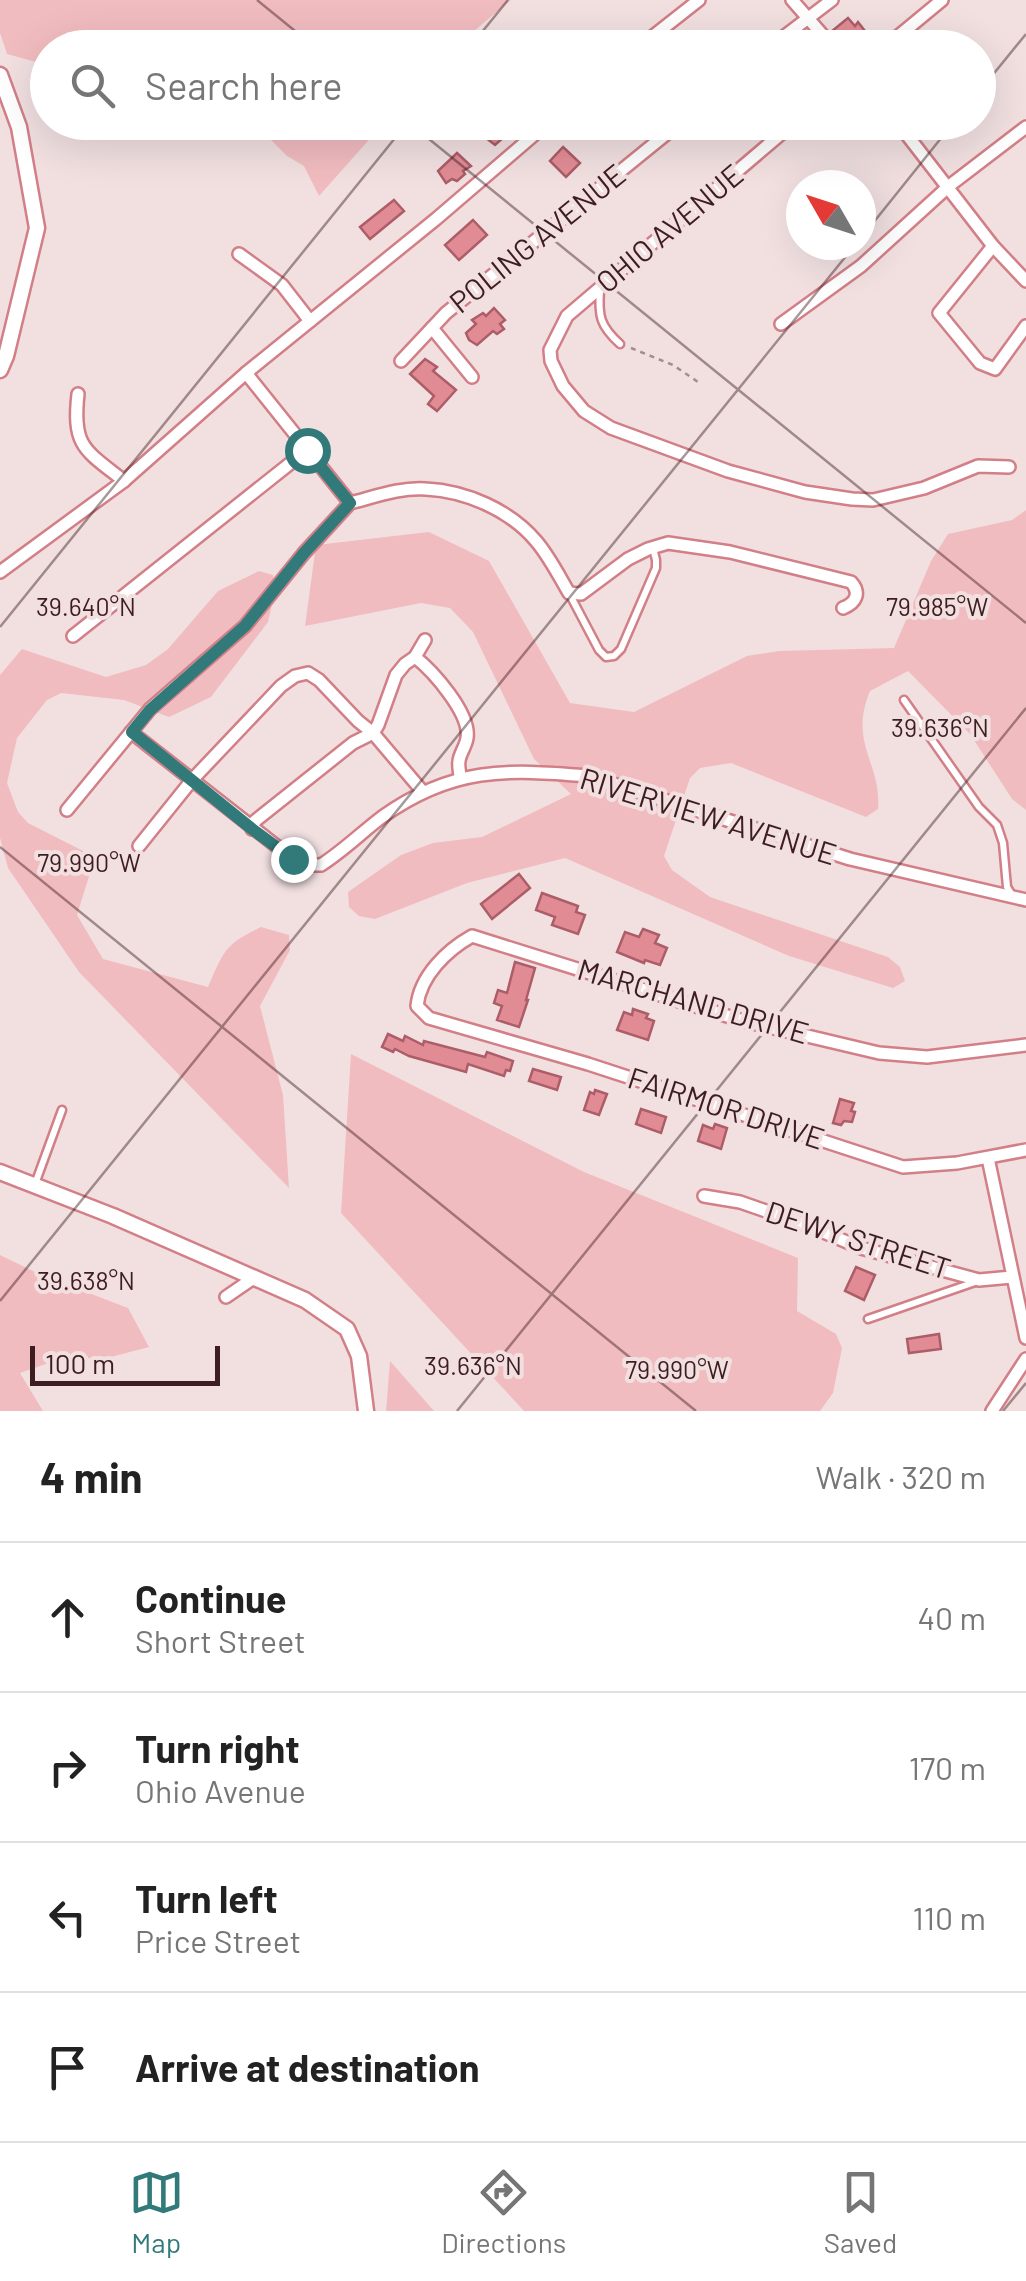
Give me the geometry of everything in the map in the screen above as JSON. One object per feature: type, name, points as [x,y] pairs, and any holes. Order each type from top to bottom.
[{"type":"street","points":[[661,30],[699,0]]},
{"type":"street","points":[[792,0],[818,30]]},
{"type":"street","points":[[794,30],[832,0]]},
{"type":"street","points":[[906,30],[942,0]]},
{"type":"street","points":[[0,75],[19,126],[37,228],[0,370]]},
{"type":"street","points":[[781,324],[861,266],[948,186],[1026,127]]},
{"type":"street","points":[[0,572],[124,481],[246,373],[528,140]]},
{"type":"street","name":"POLING AVENUE","points":[[401,361],[446,313],[659,140]]},
{"type":"street","name":"OHIO AVENUE","points":[[774,140],[568,316],[550,350],[563,386],[584,412],[612,428],[728,471],[805,492],[873,500],[924,488],[978,466],[1009,467]]},
{"type":"street","points":[[911,140],[993,246],[1026,280]]},
{"type":"street","points":[[993,246],[939,313],[980,363],[995,369],[1026,326]]},
{"type":"street","points":[[238,254],[282,284],[310,321]]},
{"type":"street","points":[[432,328],[472,377]]},
{"type":"street","points":[[246,373],[350,503]]},
{"type":"street","points":[[78,394],[74,424],[79,438],[88,452],[124,481]]},
{"type":"street","points":[[73,636],[307,450]]},
{"type":"street","points":[[68,810],[150,710],[245,626],[350,503],[424,488],[482,502],[502,512],[537,542],[569,594],[581,594],[628,559],[668,543],[730,552],[851,582],[858,594],[843,608]]},
{"type":"street","points":[[132,732],[252,829],[255,821],[309,778],[373,733],[396,674],[415,657],[425,640]]},
{"type":"street","points":[[415,657],[429,667],[467,728],[459,760],[460,778]]},
{"type":"street","points":[[139,846],[192,780],[295,676],[308,674],[319,680],[373,733],[423,792]]},
{"type":"street","name":"RIVERVIEW AVENUE","points":[[252,829],[293,859],[309,865],[321,864],[423,792],[460,778],[522,772],[588,776],[850,859],[1026,900]]},
{"type":"street","name":"MARCHAND DRIVE","points":[[429,1018],[417,1006],[419,992],[454,946],[472,936],[740,1020],[879,1053],[927,1056],[1026,1044]]},
{"type":"street","name":"FAIRMOR DRIVE","points":[[429,1018],[588,1064],[903,1166],[957,1163],[1026,1150]]},
{"type":"street","points":[[988,1158],[1026,1338]]},
{"type":"street","points":[[0,1172],[305,1300],[347,1329],[359,1356],[366,1411]]},
{"type":"street","name":"DEWY STREET","points":[[704,1196],[740,1202],[861,1248],[979,1280],[1012,1277]]},
{"type":"street","points":[[226,1297],[256,1277]]},
{"type":"street","points":[[992,1411],[1026,1359]]},
{"type":"lane","points":[[600,288],[599,312],[605,331],[620,344]]},
{"type":"lane","points":[[569,594],[599,650],[606,657],[614,656],[656,568],[652,548]]},
{"type":"lane","points":[[904,700],[997,825],[1007,887],[1012,896]]},
{"type":"lane","points":[[35,1186],[62,1110]]},
{"type":"lane","points":[[868,1319],[979,1280]]},
{"type":"path","points":[[620,344],[673,365],[701,384]]},
{"type":"shaded area","points":[[0,0],[511,0],[475,30],[30,30],[30,60],[7,54],[0,33]]},
{"type":"shaded area","points":[[271,140],[369,140],[319,196],[304,166]]},
{"type":"shaded area","points":[[1026,510],[1026,810],[1012,799],[970,734],[908,671],[870,691],[864,709],[864,739],[878,793],[878,809],[866,817],[731,763],[700,768],[690,778],[664,856],[672,870],[710,897],[888,957],[900,967],[905,981],[893,988],[789,956],[565,858],[467,883],[375,919],[359,916],[349,907],[348,892],[401,855],[433,843],[482,837],[571,794],[534,759],[473,632],[450,608],[421,603],[305,626],[316,545],[429,532],[489,561],[570,703],[634,712],[747,656],[779,651],[894,648],[931,561],[948,534],[1012,520]]},
{"type":"shaded area","points":[[259,571],[273,575],[275,591],[268,622],[211,697],[169,717],[124,700],[61,693],[47,700],[17,738],[7,783],[18,812],[28,823],[95,857],[77,915],[103,959],[208,987],[222,956],[240,938],[261,927],[289,935],[290,950],[260,1006],[283,1095],[289,1188],[79,972],[8,868],[0,838],[0,675],[22,649],[106,677],[146,665],[168,649],[218,591]]},
{"type":"shaded area","points":[[351,1054],[584,1172],[798,1258],[797,1311],[836,1334],[842,1348],[833,1393],[820,1411],[524,1411],[341,1213]]},
{"type":"shaded area","points":[[0,1255],[128,1308],[149,1347],[107,1358],[63,1358],[20,1373],[43,1411],[0,1411]]},
{"type":"shaded area","points":[[390,1361],[434,1411],[386,1411]]},
{"type":"building","points":[[848,18],[864,30],[833,30]]},
{"type":"building","points":[[563,147],[580,163],[566,177],[550,161]]},
{"type":"building","points":[[457,153],[471,166],[457,181],[446,183],[438,171]]},
{"type":"building","points":[[394,200],[404,211],[370,239],[360,227]]},
{"type":"building","points":[[473,220],[487,235],[459,260],[445,245]]},
{"type":"building","points":[[494,308],[505,320],[500,324],[504,329],[497,334],[493,331],[477,345],[466,333],[476,324],[472,320],[483,313],[486,316]]},
{"type":"building","points":[[425,359],[456,390],[437,411],[428,404],[434,396],[410,374]]},
{"type":"building","points":[[519,874],[530,888],[492,919],[481,904]]},
{"type":"building","points":[[542,893],[578,906],[576,912],[585,915],[578,934],[552,925],[555,917],[536,910]]},
{"type":"building","points":[[643,929],[659,935],[655,943],[667,948],[660,965],[617,952],[625,932],[639,937]]},
{"type":"building","points":[[515,962],[535,968],[519,1027],[497,1020],[502,1006],[494,1003],[498,990],[507,993]]},
{"type":"building","points":[[633,1009],[648,1014],[646,1018],[654,1021],[648,1040],[617,1030],[624,1012],[632,1015]]},
{"type":"building","points":[[388,1034],[403,1041],[405,1036],[423,1045],[424,1041],[485,1057],[487,1052],[513,1061],[504,1076],[468,1064],[466,1072],[382,1047]]},
{"type":"building","points":[[533,1069],[561,1077],[557,1090],[529,1081]]},
{"type":"building","points":[[595,1090],[607,1094],[599,1115],[584,1110],[590,1092],[594,1094]]},
{"type":"building","points":[[840,1099],[854,1103],[851,1111],[855,1112],[852,1122],[844,1121],[841,1125],[833,1123]]},
{"type":"building","points":[[641,1109],[666,1117],[661,1133],[636,1124]]},
{"type":"building","points":[[715,1124],[727,1128],[721,1149],[698,1141],[703,1125],[713,1129]]},
{"type":"building","points":[[856,1267],[875,1275],[864,1300],[845,1291]]},
{"type":"building","points":[[939,1334],[941,1349],[909,1353],[907,1339]]},
{"type":"route","points":[[293,859],[132,732],[150,710],[245,626],[350,503],[307,450]]}]
